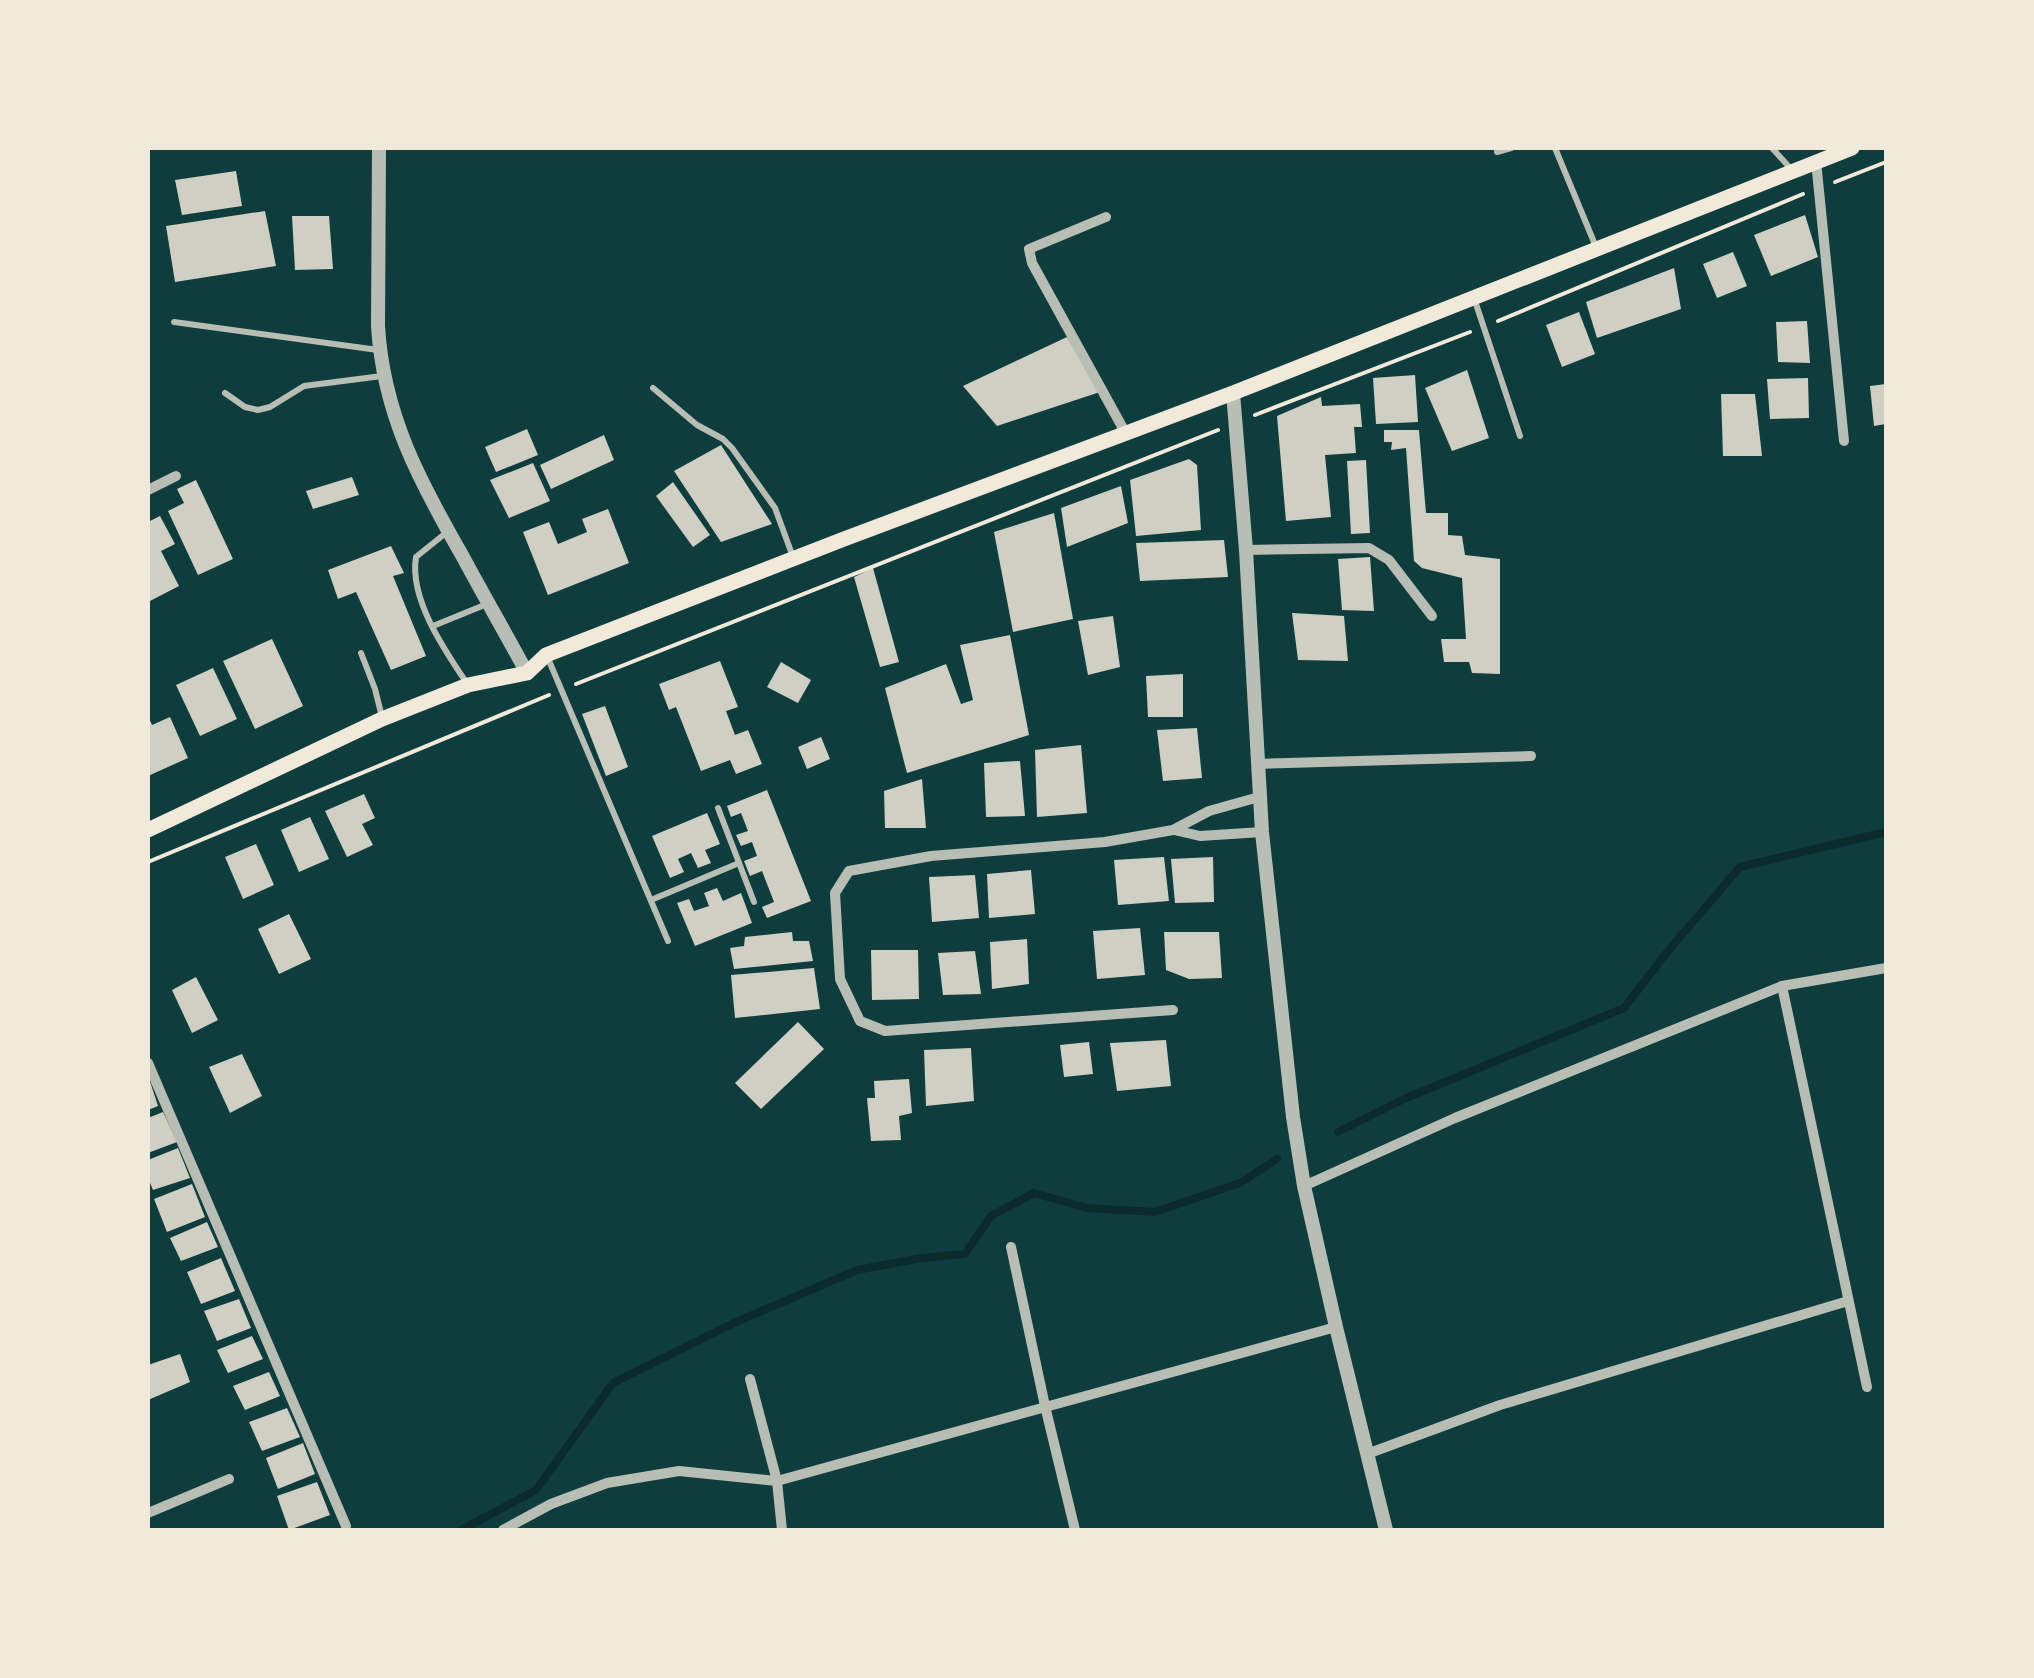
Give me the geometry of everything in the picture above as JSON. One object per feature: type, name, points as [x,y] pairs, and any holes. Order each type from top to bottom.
[{"type":"main road","points":[[148,830],[382,719],[468,685],[527,673],[546,655],[1233,392],[1852,148]]},
{"type":"street","points":[[380,148],[378,298],[384,376],[403,443],[527,673]]},
{"type":"street","points":[[1816,161],[1844,441]]},
{"type":"street","points":[[1106,217],[1029,250],[1032,263],[1125,432]]},
{"type":"street","points":[[1233,392],[1246,550],[1256,764],[1293,1118],[1304,1186],[1386,1530]]},
{"type":"street","points":[[148,490],[176,476]]},
{"type":"street","points":[[1246,550],[1368,548],[1389,560],[1432,616]]},
{"type":"street","points":[[1256,764],[1530,756]]},
{"type":"street","points":[[1174,1010],[885,1031],[860,1022],[840,979],[836,894],[850,871],[931,856],[1105,842],[1174,830],[1209,811],[1259,797]]},
{"type":"street","points":[[1174,830],[1200,836],[1262,832]]},
{"type":"street","points":[[1304,1186],[1455,1118],[1782,986],[1886,968]]},
{"type":"street","points":[[1782,986],[1867,1387]]},
{"type":"street","points":[[148,1062],[346,1526]]},
{"type":"street","points":[[1011,1246],[1075,1530]]},
{"type":"street","points":[[1368,1454],[1500,1405],[1848,1301]]},
{"type":"street","points":[[503,1530],[551,1504],[607,1483],[679,1471],[778,1481],[1336,1327]]},
{"type":"street","points":[[750,1379],[778,1481],[782,1530]]},
{"type":"street","points":[[149,1508],[228,1479]]},
{"type":"lane","points":[[1497,152],[1511,148]]},
{"type":"lane","points":[[1555,148],[1596,248]]},
{"type":"lane","points":[[1772,148],[1792,170]]},
{"type":"lane","points":[[1474,297],[1520,436]]},
{"type":"lane","points":[[174,322],[379,350]]},
{"type":"lane","points":[[225,392],[246,407],[258,410],[304,386],[384,376]]},
{"type":"lane","points":[[653,388],[697,426],[732,448],[779,516],[793,558]]},
{"type":"lane","points":[[448,531],[416,556],[414,572],[444,650],[468,685]]},
{"type":"lane","points":[[433,626],[488,603]]},
{"type":"lane","points":[[361,653],[382,719]]},
{"type":"lane","points":[[546,655],[668,941]]},
{"type":"lane","points":[[718,808],[754,902]]},
{"type":"lane","points":[[651,900],[739,862]]},
{"type":"path","points":[[148,862],[561,690],[1484,327],[1886,162]]},
{"type":"building","points":[[236,171],[242,206],[182,215],[175,180]]},
{"type":"building","points":[[265,211],[276,266],[175,282],[166,226]]},
{"type":"building","points":[[1805,215],[1818,257],[1771,276],[1754,235]]},
{"type":"building","points":[[292,216],[329,216],[333,269],[295,270]]},
{"type":"building","points":[[1733,252],[1747,286],[1717,298],[1703,264]]},
{"type":"building","points":[[1674,268],[1681,309],[1597,338],[1586,302]]},
{"type":"building","points":[[1579,312],[1595,354],[1562,367],[1546,325]]},
{"type":"building","points":[[1807,321],[1810,363],[1778,362],[1776,322]]},
{"type":"building","points":[[1067,337],[1100,392],[997,426],[963,386]]},
{"type":"building","points":[[1467,370],[1489,438],[1452,451],[1425,388]]},
{"type":"building","points":[[1415,375],[1418,422],[1376,424],[1373,378]]},
{"type":"building","points":[[1808,378],[1809,418],[1770,419],[1767,379]]},
{"type":"building","points":[[1886,384],[1886,424],[1874,426],[1870,386]]},
{"type":"building","points":[[1721,394],[1755,394],[1762,456],[1723,456]]},
{"type":"building","points":[[1321,397],[1322,406],[1360,404],[1362,427],[1354,427],[1356,453],[1325,455],[1331,517],[1286,521],[1277,416]]},
{"type":"building","points":[[527,429],[538,455],[496,472],[485,447]]},
{"type":"building","points":[[1384,430],[1419,430],[1426,513],[1448,513],[1448,535],[1462,536],[1465,555],[1500,559],[1500,674],[1472,673],[1469,662],[1444,662],[1441,639],[1466,639],[1462,578],[1422,568],[1414,561],[1406,448],[1391,450],[1392,442],[1384,442]]},
{"type":"building","points":[[604,435],[614,460],[551,489],[540,465]]},
{"type":"building","points":[[721,445],[772,524],[721,542],[674,471]]},
{"type":"building","points":[[1189,459],[1197,465],[1201,530],[1136,536],[1130,480]]},
{"type":"building","points":[[1366,460],[1370,533],[1351,534],[1347,461]]},
{"type":"building","points":[[533,463],[550,501],[509,518],[490,480]]},
{"type":"building","points":[[352,477],[359,495],[313,509],[306,491]]},
{"type":"building","points":[[196,480],[233,559],[198,575],[168,511],[184,503],[177,489]]},
{"type":"building","points":[[673,482],[710,535],[693,547],[656,496]]},
{"type":"building","points":[[1121,486],[1128,523],[1067,547],[1061,508]]},
{"type":"building","points":[[608,509],[629,563],[548,595],[523,532],[549,522],[558,544],[587,532],[582,519]]},
{"type":"building","points":[[1054,513],[1073,619],[1013,632],[994,532]]},
{"type":"building","points":[[160,516],[175,544],[161,551],[179,586],[150,601],[148,522]]},
{"type":"building","points":[[1224,540],[1228,577],[1140,581],[1136,543]]},
{"type":"building","points":[[391,546],[404,573],[393,576],[426,656],[391,670],[356,592],[338,599],[328,570]]},
{"type":"building","points":[[1370,557],[1374,611],[1342,610],[1338,559]]},
{"type":"building","points":[[873,568],[899,662],[880,667],[854,577]]},
{"type":"building","points":[[1292,613],[1344,616],[1348,661],[1298,660]]},
{"type":"building","points":[[1113,616],[1120,667],[1088,675],[1078,621]]},
{"type":"building","points":[[1010,635],[1029,735],[907,773],[885,688],[946,664],[961,704],[973,700],[960,645]]},
{"type":"building","points":[[272,639],[303,706],[255,729],[223,661]]},
{"type":"building","points":[[720,661],[738,707],[726,711],[735,735],[748,730],[762,764],[736,774],[730,760],[701,771],[676,707],[669,710],[659,684]]},
{"type":"building","points":[[781,662],[811,680],[798,703],[767,687]]},
{"type":"building","points":[[213,668],[237,719],[200,736],[176,685]]},
{"type":"building","points":[[1183,674],[1183,717],[1148,717],[1146,676]]},
{"type":"building","points":[[605,706],[628,767],[606,776],[582,714]]},
{"type":"building","points":[[148,716],[152,725],[170,717],[188,758],[148,776]]},
{"type":"building","points":[[1197,728],[1202,778],[1163,781],[1157,730]]},
{"type":"building","points":[[821,737],[830,759],[807,769],[798,747]]},
{"type":"building","points":[[1081,745],[1087,813],[1037,817],[1035,750]]},
{"type":"building","points":[[1020,761],[1025,816],[986,817],[984,763]]},
{"type":"building","points":[[922,779],[926,828],[885,828],[884,791]]},
{"type":"building","points":[[767,790],[811,901],[767,918],[762,907],[774,902],[762,871],[750,876],[744,861],[757,856],[752,842],[741,846],[736,835],[748,831],[741,813],[731,817],[727,806]]},
{"type":"building","points":[[364,794],[375,818],[362,824],[373,845],[347,857],[325,811]]},
{"type":"building","points":[[707,813],[720,844],[705,850],[711,863],[698,868],[691,853],[678,859],[684,872],[670,878],[652,836]]},
{"type":"building","points":[[310,817],[329,859],[299,872],[281,830]]},
{"type":"building","points":[[256,844],[274,885],[243,899],[225,857]]},
{"type":"building","points":[[1164,857],[1169,901],[1118,905],[1114,860]]},
{"type":"building","points":[[1213,857],[1214,902],[1175,903],[1171,859]]},
{"type":"building","points":[[1031,870],[1035,914],[989,918],[987,874]]},
{"type":"building","points":[[975,875],[979,918],[932,922],[929,877]]},
{"type":"building","points":[[717,888],[723,901],[741,893],[752,923],[695,946],[677,903],[689,899],[694,911],[709,906],[704,893]]},
{"type":"building","points":[[289,914],[311,959],[279,974],[258,929]]},
{"type":"building","points":[[1140,928],[1145,975],[1097,979],[1093,931]]},
{"type":"building","points":[[792,932],[793,941],[809,941],[813,961],[734,969],[730,948],[744,946],[745,937]]},
{"type":"building","points":[[1164,932],[1219,932],[1222,978],[1189,979],[1166,970]]},
{"type":"building","points":[[1027,939],[1029,984],[992,989],[990,942]]},
{"type":"building","points":[[871,950],[918,950],[919,999],[872,1000]]},
{"type":"building","points":[[975,951],[981,994],[943,995],[938,953]]},
{"type":"building","points":[[814,968],[820,1009],[735,1018],[731,975]]},
{"type":"building","points":[[196,977],[218,1020],[192,1033],[172,990]]},
{"type":"building","points":[[798,1022],[824,1049],[761,1109],[735,1083]]},
{"type":"building","points":[[1166,1040],[1171,1086],[1117,1091],[1110,1043]]},
{"type":"building","points":[[1089,1042],[1093,1074],[1064,1077],[1060,1045]]},
{"type":"building","points":[[971,1048],[974,1101],[926,1106],[924,1050]]},
{"type":"building","points":[[242,1054],[262,1096],[230,1113],[209,1067]]},
{"type":"building","points":[[148,1075],[158,1106],[148,1110]]},
{"type":"building","points":[[909,1079],[912,1113],[899,1116],[901,1140],[871,1141],[867,1098],[875,1098],[874,1081]]},
{"type":"building","points":[[163,1112],[177,1142],[148,1153],[148,1118]]},
{"type":"building","points":[[178,1148],[190,1178],[153,1190],[148,1160]]},
{"type":"building","points":[[192,1184],[205,1217],[167,1232],[154,1199]]},
{"type":"building","points":[[207,1222],[218,1247],[181,1261],[170,1238]]},
{"type":"building","points":[[221,1258],[235,1291],[201,1304],[187,1272]]},
{"type":"building","points":[[239,1299],[251,1328],[217,1341],[204,1311]]},
{"type":"building","points":[[252,1336],[263,1359],[228,1373],[217,1350]]},
{"type":"building","points":[[180,1354],[190,1382],[148,1400],[148,1365]]},
{"type":"building","points":[[269,1372],[280,1396],[245,1410],[233,1386]]},
{"type":"building","points":[[287,1408],[300,1437],[262,1451],[249,1422]]},
{"type":"building","points":[[303,1443],[315,1474],[278,1489],[266,1458]]},
{"type":"building","points":[[317,1482],[330,1515],[289,1530],[277,1496]]},
{"type":"waterway","points":[[1338,1132],[1404,1099],[1624,1008],[1740,867],[1886,832]]},
{"type":"waterway","points":[[461,1530],[536,1490],[613,1383],[736,1322],[857,1270],[965,1254],[991,1216],[1034,1193],[1087,1208],[1155,1212],[1240,1183],[1277,1159]]}]
